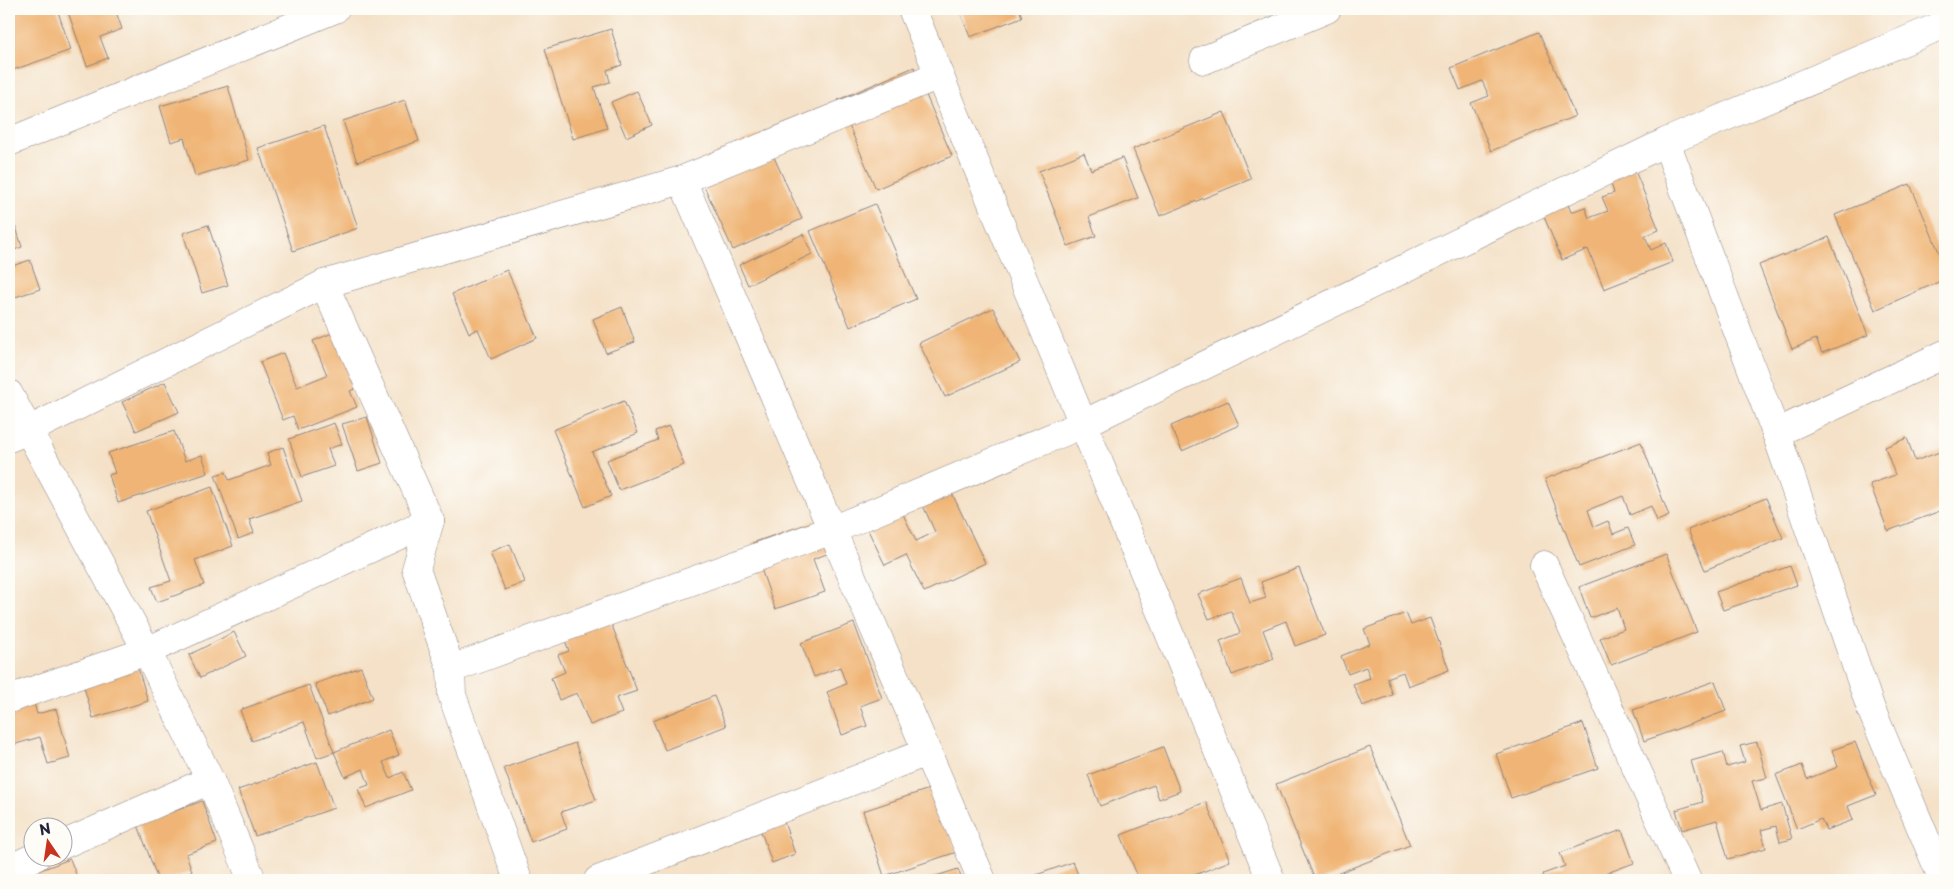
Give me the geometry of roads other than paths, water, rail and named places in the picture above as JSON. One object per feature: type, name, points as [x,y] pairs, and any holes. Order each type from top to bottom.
[{"type":"street","points":[[9,142],[335,9]]},
{"type":"street","points":[[912,9],[1271,880]]},
{"type":"street","points":[[1204,60],[1327,9]]},
{"type":"street","points":[[450,669],[832,530],[1083,424],[1666,142],[1945,23],[1939,9]]},
{"type":"street","points":[[19,434],[324,284],[682,180],[939,75]]},
{"type":"street","points":[[1666,142],[1776,433],[1871,709],[1943,880]]},
{"type":"street","points":[[682,180],[982,880]]},
{"type":"street","points":[[324,284],[430,521],[416,569],[450,669],[452,695],[518,880]]},
{"type":"street","points":[[1776,433],[1945,354]]},
{"type":"street","points":[[9,394],[19,434],[148,651],[210,780],[252,880]]},
{"type":"street","points":[[9,700],[148,651],[430,521]]},
{"type":"street","points":[[1544,566],[1687,880]]},
{"type":"street","points":[[598,880],[927,752]]},
{"type":"street","points":[[72,841],[210,780]]},
{"type":"street","points":[[9,869],[22,863]]}]
